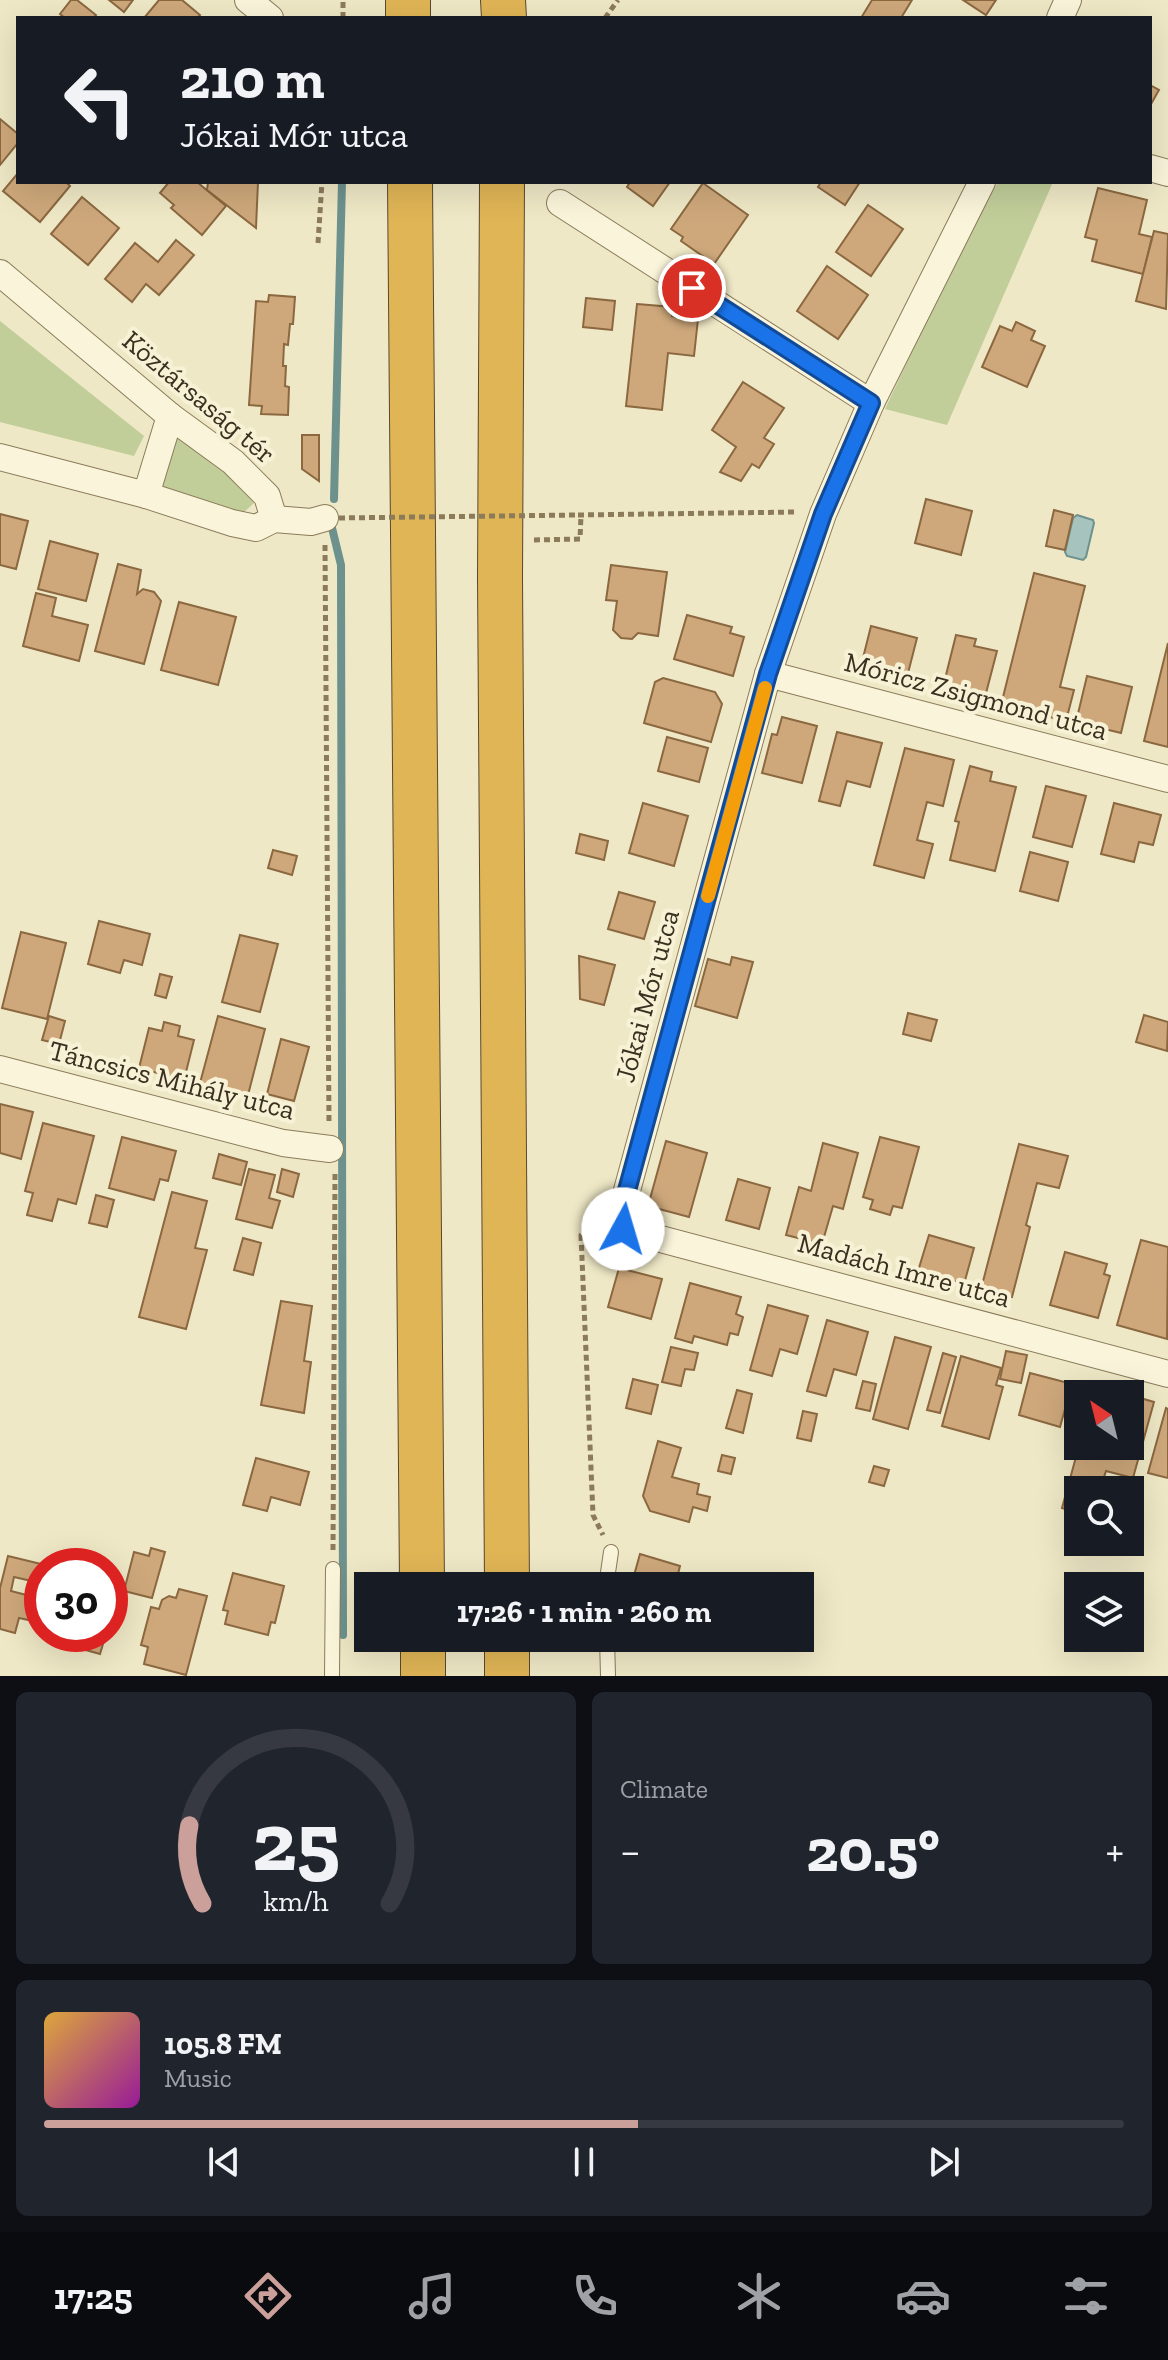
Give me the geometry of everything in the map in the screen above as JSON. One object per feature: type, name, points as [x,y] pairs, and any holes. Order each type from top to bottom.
[{"type":"highway","points":[[410,184],[422,1572]]},
{"type":"highway","points":[[502,184],[500,578],[507,1572]]},
{"type":"highway","points":[[423,1652],[423,1676]]},
{"type":"highway","points":[[507,1652],[507,1676]]},
{"type":"street","points":[[248,0],[268,16]]},
{"type":"street","name":"Jókai Mór utca","points":[[623,1229],[620,1216],[768,674],[823,514],[871,403],[981,184]]},
{"type":"street","points":[[560,203],[871,403]]},
{"type":"street","name":"Köztársaság tér","points":[[0,273],[170,416],[233,462],[267,496],[274,519]]},
{"type":"street","points":[[146,495],[170,416]]},
{"type":"street","points":[[0,457],[146,495],[256,528],[274,519],[311,522],[332,518]]},
{"type":"street","name":"Móricz Zsigmond utca","points":[[768,674],[1168,779]]},
{"type":"street","name":"Táncsics Mihály utca","points":[[0,1069],[283,1143],[330,1149]]},
{"type":"street","name":"Madách Imre utca","points":[[623,1229],[1168,1374]]},
{"type":"lane","points":[[608,1572],[611,1552]]},
{"type":"lane","points":[[332,1676],[333,1569]]},
{"type":"lane","points":[[607,1652],[608,1676]]},
{"type":"path","points":[[318,243],[322,184]]},
{"type":"path","points":[[333,1569],[336,1177],[330,1149],[325,830],[332,518],[823,514]]},
{"type":"path","points":[[534,540],[580,539],[579,515]]},
{"type":"path","points":[[611,1552],[593,1515],[581,1235],[600,1226],[623,1229]]},
{"type":"green space","points":[[997,184],[1052,184],[947,425],[885,409],[955,261]]},
{"type":"green space","points":[[0,321],[144,436],[134,456],[0,422]]},
{"type":"green space","points":[[177,438],[189,439],[250,488],[254,503],[243,513],[164,492],[158,485]]},
{"type":"water","points":[[1077,515],[1094,523],[1083,560],[1067,556],[1065,552],[1073,518]]},
{"type":"building","points":[[71,0],[77,0],[96,15],[62,16],[60,14]]},
{"type":"building","points":[[109,0],[133,0],[124,12]]},
{"type":"building","points":[[159,0],[182,0],[200,15],[199,16],[146,16]]},
{"type":"building","points":[[872,0],[912,0],[902,16],[862,16]]},
{"type":"building","points":[[963,0],[996,0],[986,15]]},
{"type":"building","points":[[1152,86],[1159,90],[1152,102]]},
{"type":"building","points":[[0,119],[16,132],[16,145],[0,165]]},
{"type":"building","points":[[16,175],[16,184],[70,186],[40,222],[3,191]]},
{"type":"building","points":[[167,184],[199,184],[226,206],[202,235],[171,208],[174,205],[160,193]]},
{"type":"building","points":[[208,184],[258,184],[256,228],[207,190]]},
{"type":"building","points":[[629,184],[669,184],[653,206],[627,187]]},
{"type":"building","points":[[702,184],[748,215],[714,264],[681,241],[683,237],[671,229]]},
{"type":"building","points":[[820,184],[859,184],[845,205],[818,187]]},
{"type":"building","points":[[1098,188],[1147,200],[1139,234],[1152,237],[1143,274],[1092,261],[1097,240],[1085,237]]},
{"type":"building","points":[[82,197],[119,228],[88,265],[51,234]]},
{"type":"building","points":[[868,205],[903,229],[871,276],[836,252]]},
{"type":"building","points":[[1154,231],[1168,234],[1166,309],[1136,301]]},
{"type":"building","points":[[176,240],[194,255],[159,295],[146,284],[132,302],[105,279],[135,243],[158,262]]},
{"type":"building","points":[[827,266],[868,295],[838,339],[797,311]]},
{"type":"building","points":[[269,295],[295,297],[293,324],[290,324],[288,345],[284,344],[285,386],[289,387],[288,415],[261,414],[262,406],[249,405],[256,301],[268,302]]},
{"type":"building","points":[[586,298],[615,301],[612,330],[583,327]]},
{"type":"building","points":[[637,304],[673,307],[672,316],[698,319],[694,356],[668,353],[662,410],[626,406]]},
{"type":"building","points":[[1016,322],[1035,331],[1031,340],[1045,346],[1027,387],[982,367],[1000,326],[1012,331]]},
{"type":"building","points":[[743,382],[784,408],[764,438],[774,444],[759,468],[752,464],[741,481],[720,472],[736,447],[712,430]]},
{"type":"building","points":[[302,435],[319,435],[319,481],[302,469]]},
{"type":"building","points":[[926,499],[972,511],[961,555],[915,543]]},
{"type":"building","points":[[1054,510],[1073,515],[1065,550],[1046,546]]},
{"type":"building","points":[[0,514],[28,521],[16,569],[0,565]]},
{"type":"building","points":[[50,541],[98,554],[86,601],[38,589]]},
{"type":"building","points":[[118,564],[141,570],[137,594],[143,589],[154,592],[161,601],[144,664],[95,651]]},
{"type":"building","points":[[611,565],[667,572],[658,636],[638,633],[632,639],[621,638],[613,630],[617,601],[606,600]]},
{"type":"building","points":[[1034,573],[1085,586],[1060,687],[1074,690],[1066,721],[1001,705]]},
{"type":"building","points":[[36,593],[56,598],[52,616],[88,625],[79,661],[23,646]]},
{"type":"building","points":[[179,602],[236,617],[218,685],[161,670]]},
{"type":"building","points":[[687,615],[732,627],[730,633],[744,637],[733,676],[674,659]]},
{"type":"building","points":[[871,626],[917,638],[907,677],[861,666]]},
{"type":"building","points":[[956,635],[976,639],[974,646],[997,651],[985,697],[943,687]]},
{"type":"building","points":[[1168,643],[1168,747],[1144,741]]},
{"type":"building","points":[[1087,676],[1132,687],[1121,733],[1076,722]]},
{"type":"building","points":[[663,678],[715,692],[722,704],[711,742],[644,723],[655,682]]},
{"type":"building","points":[[782,717],[817,726],[802,783],[762,773],[772,734],[777,735]]},
{"type":"building","points":[[837,732],[882,743],[870,787],[847,781],[840,806],[819,801]]},
{"type":"building","points":[[667,737],[708,748],[699,782],[658,771]]},
{"type":"building","points":[[905,748],[954,760],[943,806],[927,802],[917,840],[933,844],[924,878],[874,865]]},
{"type":"building","points":[[970,766],[992,772],[990,781],[1016,787],[995,871],[950,860],[959,822],[955,821]]},
{"type":"building","points":[[1046,786],[1086,796],[1072,847],[1033,837]]},
{"type":"building","points":[[643,803],[688,816],[674,866],[629,853]]},
{"type":"building","points":[[1114,803],[1161,815],[1153,845],[1139,842],[1134,862],[1101,854]]},
{"type":"building","points":[[580,834],[608,841],[604,860],[576,853]]},
{"type":"building","points":[[273,850],[297,856],[292,875],[268,868]]},
{"type":"building","points":[[1030,852],[1068,862],[1058,901],[1020,891]]},
{"type":"building","points":[[619,892],[655,902],[644,939],[608,929]]},
{"type":"building","points":[[99,921],[150,934],[142,965],[124,960],[120,973],[88,964]]},
{"type":"building","points":[[21,932],[66,943],[47,1019],[2,1008]]},
{"type":"building","points":[[240,935],[278,944],[260,1012],[222,1002]]},
{"type":"building","points":[[579,956],[615,965],[604,1005],[580,999]]},
{"type":"building","points":[[732,957],[753,962],[737,1018],[695,1006],[708,959],[730,965]]},
{"type":"building","points":[[160,974],[172,977],[166,998],[155,995]]},
{"type":"building","points":[[908,1013],[937,1020],[931,1041],[903,1034]]},
{"type":"building","points":[[1144,1015],[1168,1022],[1167,1051],[1136,1042]]},
{"type":"building","points":[[49,1016],[65,1021],[59,1044],[42,1040]]},
{"type":"building","points":[[218,1016],[265,1029],[248,1095],[200,1083]]},
{"type":"building","points":[[164,1022],[180,1026],[178,1036],[194,1040],[184,1080],[139,1068],[149,1028],[162,1031]]},
{"type":"building","points":[[281,1039],[309,1047],[294,1101],[267,1094]]},
{"type":"building","points":[[0,1104],[33,1112],[21,1159],[0,1153]]},
{"type":"building","points":[[43,1123],[94,1136],[76,1204],[58,1199],[52,1221],[27,1215],[33,1193],[25,1191]]},
{"type":"building","points":[[122,1137],[176,1151],[168,1181],[160,1179],[154,1200],[109,1188]]},
{"type":"building","points":[[880,1137],[919,1147],[902,1208],[893,1206],[890,1215],[870,1209],[873,1200],[863,1197]]},
{"type":"building","points":[[666,1141],[707,1153],[689,1217],[648,1206]]},
{"type":"building","points":[[823,1143],[858,1153],[843,1209],[833,1206],[822,1244],[786,1235],[799,1187],[811,1191]]},
{"type":"building","points":[[1019,1144],[1068,1156],[1059,1188],[1037,1183],[1026,1225],[1030,1227],[1012,1297],[981,1289]]},
{"type":"building","points":[[219,1154],[247,1162],[241,1185],[213,1178]]},
{"type":"building","points":[[249,1169],[275,1175],[269,1198],[280,1201],[272,1228],[236,1219]]},
{"type":"building","points":[[282,1169],[299,1174],[293,1197],[277,1192]]},
{"type":"building","points":[[738,1179],[770,1188],[759,1229],[726,1220]]},
{"type":"building","points":[[172,1192],[207,1201],[195,1248],[207,1250],[186,1329],[139,1317]]},
{"type":"building","points":[[96,1195],[114,1200],[107,1227],[89,1223]]},
{"type":"building","points":[[929,1235],[974,1248],[964,1284],[918,1271]]},
{"type":"building","points":[[243,1238],[261,1243],[253,1275],[234,1270]]},
{"type":"building","points":[[1141,1240],[1168,1247],[1167,1339],[1117,1325]]},
{"type":"building","points":[[1065,1252],[1107,1264],[1104,1274],[1110,1276],[1098,1318],[1050,1305]]},
{"type":"building","points":[[619,1268],[662,1279],[651,1319],[608,1307]]},
{"type":"building","points":[[690,1283],[741,1297],[736,1314],[743,1317],[738,1335],[730,1333],[727,1345],[694,1336],[692,1343],[675,1338]]},
{"type":"building","points":[[281,1301],[312,1306],[304,1361],[311,1362],[304,1413],[261,1405]]},
{"type":"building","points":[[768,1305],[808,1316],[797,1354],[780,1349],[772,1376],[750,1370]]},
{"type":"building","points":[[827,1320],[868,1332],[856,1375],[834,1369],[826,1396],[807,1391]]},
{"type":"building","points":[[895,1337],[931,1347],[908,1429],[873,1419]]},
{"type":"building","points":[[671,1347],[698,1353],[694,1370],[685,1369],[681,1386],[662,1382]]},
{"type":"building","points":[[1006,1351],[1027,1355],[1021,1383],[1000,1379]]},
{"type":"building","points":[[943,1353],[956,1357],[940,1413],[927,1410]]},
{"type":"building","points":[[961,1356],[1001,1368],[996,1385],[1003,1387],[989,1439],[942,1426]]},
{"type":"building","points":[[1030,1373],[1064,1382],[1064,1413],[1060,1427],[1019,1415]]},
{"type":"building","points":[[633,1379],[658,1385],[651,1414],[626,1408]]},
{"type":"building","points":[[863,1381],[876,1384],[870,1411],[856,1408]]},
{"type":"building","points":[[737,1390],[752,1394],[743,1433],[726,1428]]},
{"type":"building","points":[[1144,1399],[1154,1402],[1144,1438]]},
{"type":"building","points":[[1168,1409],[1168,1478],[1148,1473]]},
{"type":"building","points":[[803,1411],[817,1414],[811,1441],[797,1438]]},
{"type":"building","points":[[658,1441],[681,1448],[672,1477],[699,1484],[697,1494],[710,1497],[707,1511],[693,1507],[689,1522],[650,1511],[643,1496]]},
{"type":"building","points":[[722,1455],[735,1458],[731,1474],[718,1471]]},
{"type":"building","points":[[256,1458],[309,1472],[300,1505],[271,1497],[267,1511],[243,1505]]},
{"type":"building","points":[[1075,1460],[1138,1460],[1134,1476],[1106,1471],[1104,1476],[1071,1476]]},
{"type":"building","points":[[874,1466],[889,1470],[884,1486],[869,1482]]},
{"type":"building","points":[[151,1548],[165,1552],[152,1598],[128,1592],[128,1575],[134,1552],[149,1556]]},
{"type":"building","points":[[640,1554],[680,1566],[678,1572],[635,1572]]},
{"type":"building","points":[[8,1556],[24,1560],[24,1579],[14,1577],[11,1591],[24,1594],[24,1619],[19,1618],[15,1633],[0,1629],[0,1588]]},
{"type":"building","points":[[233,1573],[284,1586],[275,1623],[271,1622],[268,1635],[225,1624],[228,1611],[223,1610]]},
{"type":"building","points":[[179,1589],[207,1596],[186,1675],[144,1664],[148,1647],[141,1645],[151,1607],[159,1609],[162,1600],[169,1596],[176,1598]]},
{"type":"waterway","points":[[334,499],[342,184]]},
{"type":"waterway","points":[[332,528],[341,565],[343,1635]]},
{"type":"slow traffic","points":[[708,896],[765,688]]},
{"type":"route","points":[[623,1229],[620,1216],[768,674],[823,514],[871,403],[692,288]]}]
